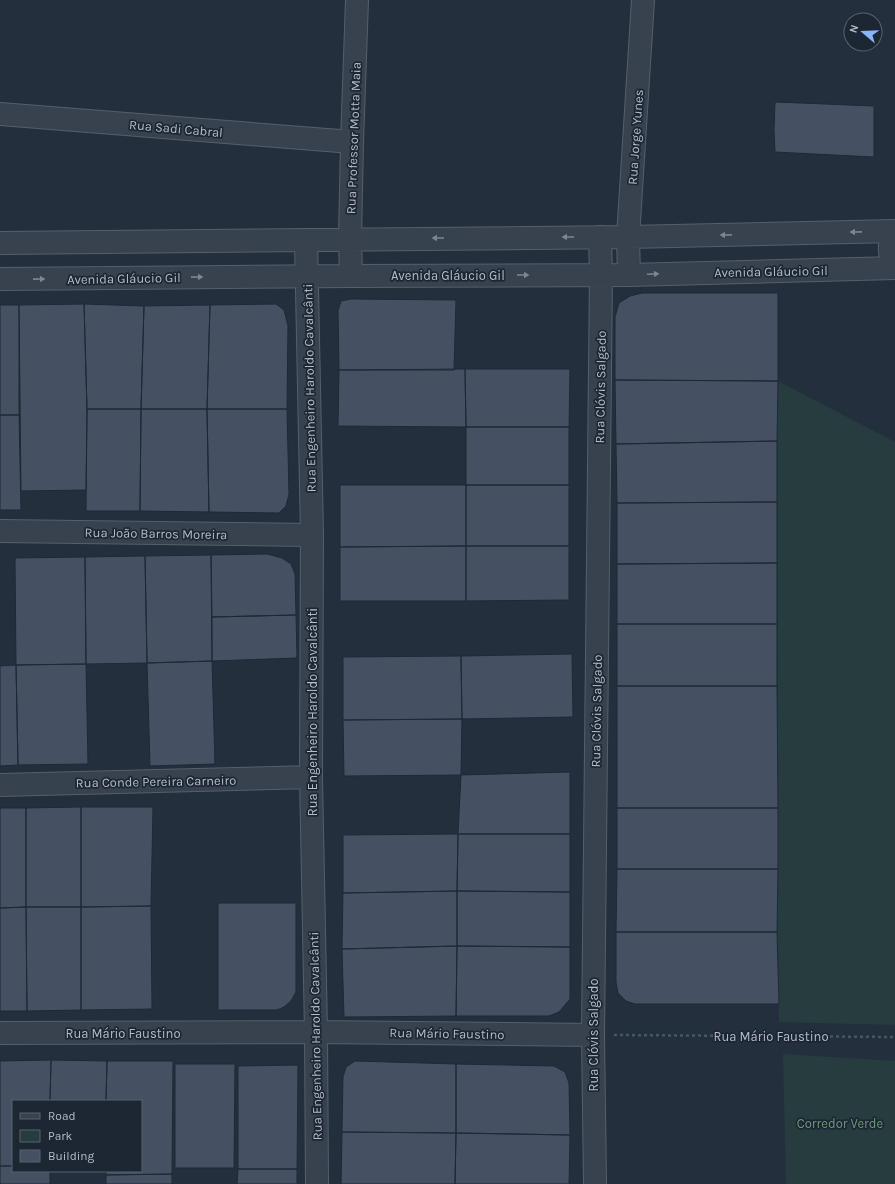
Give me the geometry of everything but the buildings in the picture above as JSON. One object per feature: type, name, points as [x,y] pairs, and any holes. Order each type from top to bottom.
[{"type":"street","name":"Rua Professor Motta Maia","points":[[351,276],[350,239],[352,142],[358,0]]},
{"type":"street","name":"Rua Jorge Yunes","points":[[629,275],[628,237],[643,0]]},
{"type":"street","name":"Rua Sadi Cabral","points":[[0,114],[352,142]]},
{"type":"street","points":[[0,243],[628,237],[895,232],[890,243],[889,250],[895,264]]},
{"type":"street","name":"Rua Clóvis Salgado","points":[[595,1184],[593,1035],[601,275],[600,237]]},
{"type":"street","name":"Rua Engenheiro Haroldo Cavalcânti","points":[[306,240],[312,535],[311,777],[316,1032],[317,1184]]},
{"type":"street","name":"Avenida Gláucio Gil","points":[[0,279],[629,275],[895,268]]},
{"type":"street","name":"Rua João Barros Moreira","points":[[0,531],[312,535]]},
{"type":"street","name":"Rua Conde Pereira Carneiro","points":[[0,785],[311,777]]},
{"type":"street","name":"Rua Mário Faustino","points":[[0,1033],[316,1032],[593,1035]]},
{"type":"path","name":"Rua Mário Faustino","points":[[593,1035],[895,1037]]},
{"type":"green space","points":[[778,381],[895,442],[895,1025],[779,1022],[777,932]]},
{"type":"green space","name":"Corredor Verde","points":[[783,1054],[895,1061],[895,1184],[786,1184]]}]
